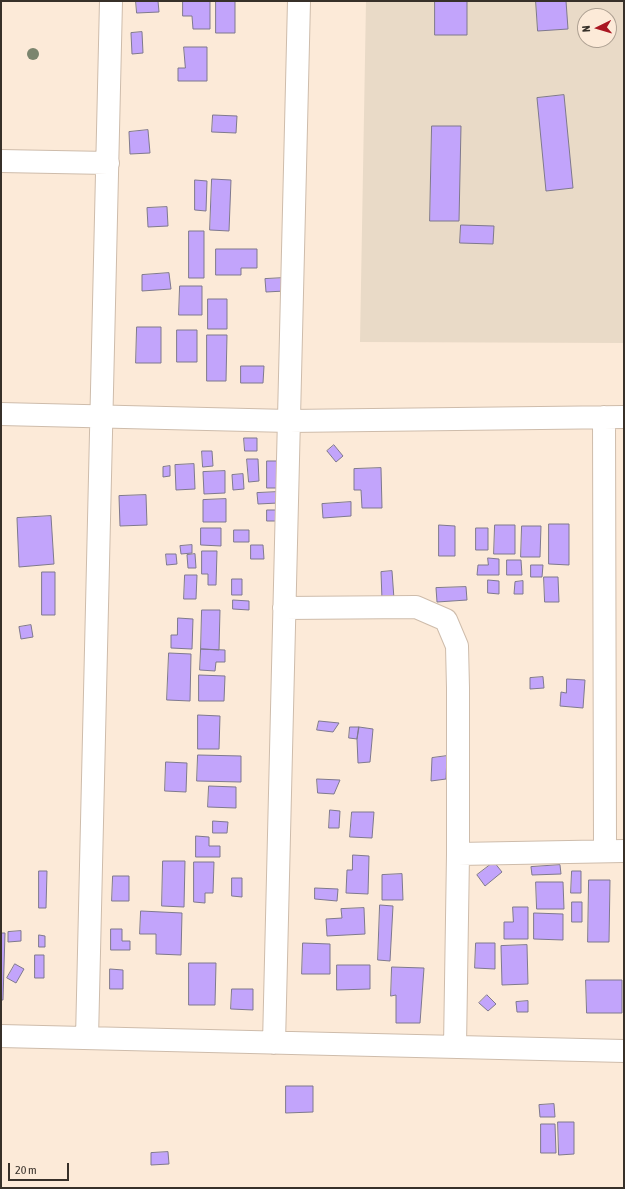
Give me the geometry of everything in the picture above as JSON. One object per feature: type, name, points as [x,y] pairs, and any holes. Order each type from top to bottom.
[{"type":"street","points":[[87,1038],[111,1]]},
{"type":"street","points":[[274,1042],[299,1]]},
{"type":"street","points":[[1,161],[108,163]]},
{"type":"street","points":[[1,414],[289,421],[614,417],[614,851],[458,854]]},
{"type":"street","points":[[284,608],[416,607],[446,620],[457,646],[458,854],[455,1047]]},
{"type":"street","points":[[1,1036],[624,1052]]},
{"type":"shaded area","points":[[366,1],[624,1],[624,343],[360,342]]},
{"type":"building","points":[[136,1],[158,1],[159,12],[137,13]]},
{"type":"building","points":[[183,1],[210,1],[210,29],[193,29],[192,16],[183,16]]},
{"type":"building","points":[[216,1],[235,1],[235,33],[216,33]]},
{"type":"building","points":[[435,1],[467,1],[467,35],[435,35]]},
{"type":"building","points":[[536,1],[566,1],[568,29],[538,31]]},
{"type":"building","points":[[142,32],[143,53],[132,54],[131,33]]},
{"type":"building","points":[[184,47],[207,47],[207,81],[178,81],[178,68],[185,68]]},
{"type":"building","points":[[564,95],[573,188],[546,191],[537,98]]},
{"type":"building","points":[[213,115],[237,116],[236,133],[212,132]]},
{"type":"building","points":[[432,126],[461,126],[459,221],[430,221]]},
{"type":"building","points":[[148,130],[150,153],[130,154],[129,132]]},
{"type":"building","points":[[212,179],[231,180],[229,231],[210,230]]},
{"type":"building","points":[[195,180],[207,181],[206,211],[195,210]]},
{"type":"building","points":[[167,207],[168,226],[148,227],[147,208]]},
{"type":"building","points":[[461,225],[494,226],[493,244],[460,243]]},
{"type":"building","points":[[189,231],[204,231],[204,278],[189,278]]},
{"type":"building","points":[[216,249],[257,249],[257,268],[241,268],[241,275],[216,275]]},
{"type":"building","points":[[169,273],[171,289],[142,291],[142,275]]},
{"type":"building","points":[[284,278],[285,291],[266,292],[265,279]]},
{"type":"building","points":[[180,286],[202,286],[202,315],[179,315]]},
{"type":"building","points":[[208,299],[227,299],[227,329],[208,329]]},
{"type":"building","points":[[137,327],[161,327],[161,363],[136,363]]},
{"type":"building","points":[[177,330],[197,330],[197,362],[177,362]]},
{"type":"building","points":[[207,335],[227,335],[226,381],[207,381]]},
{"type":"building","points":[[241,366],[264,366],[263,383],[241,383]]},
{"type":"building","points":[[244,438],[257,438],[257,451],[245,451]]},
{"type":"building","points":[[334,445],[343,456],[336,462],[327,451]]},
{"type":"building","points":[[202,451],[212,451],[213,466],[203,467]]},
{"type":"building","points":[[247,459],[258,459],[259,481],[249,482]]},
{"type":"building","points":[[267,461],[278,461],[279,488],[267,488]]},
{"type":"building","points":[[194,464],[195,489],[176,490],[175,465]]},
{"type":"building","points":[[170,466],[170,476],[163,477],[163,467]]},
{"type":"building","points":[[381,468],[382,508],[362,508],[361,490],[354,490],[354,469]]},
{"type":"building","points":[[225,471],[225,493],[204,494],[203,472]]},
{"type":"building","points":[[243,474],[244,489],[233,490],[232,475]]},
{"type":"building","points":[[278,492],[278,503],[258,504],[257,493]]},
{"type":"building","points":[[146,495],[147,525],[120,526],[119,496]]},
{"type":"building","points":[[226,499],[226,522],[203,522],[203,500]]},
{"type":"building","points":[[351,502],[351,516],[323,518],[322,504]]},
{"type":"building","points":[[267,510],[277,510],[276,521],[267,521]]},
{"type":"building","points":[[51,516],[54,564],[19,567],[17,518]]},
{"type":"building","points":[[549,524],[569,524],[569,565],[549,564]]},
{"type":"building","points":[[439,525],[455,526],[455,556],[439,556]]},
{"type":"building","points":[[495,525],[515,525],[515,554],[494,554]]},
{"type":"building","points":[[522,526],[541,526],[540,557],[521,557]]},
{"type":"building","points":[[201,528],[221,528],[221,546],[201,545]]},
{"type":"building","points":[[476,528],[488,528],[488,550],[476,550]]},
{"type":"building","points":[[234,530],[249,530],[249,542],[234,542]]},
{"type":"building","points":[[192,545],[192,553],[181,554],[180,546]]},
{"type":"building","points":[[251,545],[263,545],[264,559],[251,559]]},
{"type":"building","points":[[202,551],[217,551],[216,585],[208,585],[208,574],[202,574]]},
{"type":"building","points":[[166,554],[176,554],[177,564],[167,565]]},
{"type":"building","points":[[195,554],[196,568],[188,568],[187,555]]},
{"type":"building","points":[[488,558],[499,559],[499,575],[477,575],[478,565],[488,565]]},
{"type":"building","points":[[507,560],[521,560],[522,575],[507,575]]},
{"type":"building","points":[[531,565],[543,565],[542,577],[531,577]]},
{"type":"building","points":[[392,571],[394,599],[382,600],[381,572]]},
{"type":"building","points":[[42,572],[55,572],[55,615],[42,615]]},
{"type":"building","points":[[185,575],[197,575],[196,599],[184,599]]},
{"type":"building","points":[[544,577],[558,577],[559,602],[545,602]]},
{"type":"building","points":[[232,579],[242,579],[242,595],[232,595]]},
{"type":"building","points":[[488,580],[499,581],[499,594],[488,593]]},
{"type":"building","points":[[523,581],[523,594],[514,594],[515,582]]},
{"type":"building","points":[[466,587],[467,600],[437,602],[436,588]]},
{"type":"building","points":[[233,600],[249,601],[249,610],[233,609]]},
{"type":"building","points":[[202,610],[220,610],[219,650],[201,649]]},
{"type":"building","points":[[178,618],[193,619],[192,649],[171,648],[171,635],[177,635]]},
{"type":"building","points":[[31,625],[33,637],[21,639],[19,627]]},
{"type":"building","points":[[201,649],[225,650],[225,662],[216,662],[215,671],[200,670]]},
{"type":"building","points":[[169,653],[191,654],[190,701],[167,700]]},
{"type":"building","points":[[199,675],[225,676],[224,701],[199,701]]},
{"type":"building","points":[[543,677],[544,688],[530,689],[530,678]]},
{"type":"building","points":[[567,679],[585,680],[583,708],[560,706],[561,692],[566,693]]},
{"type":"building","points":[[198,715],[220,716],[219,749],[198,749]]},
{"type":"building","points":[[319,721],[339,723],[333,732],[317,730]]},
{"type":"building","points":[[350,727],[359,727],[357,739],[349,738]]},
{"type":"building","points":[[359,727],[373,729],[370,762],[358,763],[357,739]]},
{"type":"building","points":[[198,755],[241,756],[241,782],[197,781]]},
{"type":"building","points":[[447,756],[446,779],[431,781],[432,758]]},
{"type":"building","points":[[166,762],[187,763],[186,792],[165,791]]},
{"type":"building","points":[[317,779],[340,780],[334,794],[318,793]]},
{"type":"building","points":[[209,786],[236,787],[236,808],[208,807]]},
{"type":"building","points":[[330,810],[340,811],[339,828],[329,828]]},
{"type":"building","points":[[352,812],[374,812],[372,838],[350,837]]},
{"type":"building","points":[[213,821],[228,822],[227,833],[213,833]]},
{"type":"building","points":[[196,836],[209,837],[209,846],[220,846],[220,857],[196,857]]},
{"type":"building","points":[[353,855],[369,856],[368,894],[346,893],[347,870],[352,870]]},
{"type":"building","points":[[163,861],[185,861],[184,907],[162,906]]},
{"type":"building","points":[[194,862],[214,862],[213,893],[205,893],[205,903],[194,902]]},
{"type":"building","points":[[494,862],[502,872],[485,886],[477,875]]},
{"type":"building","points":[[560,865],[561,874],[532,875],[531,867]]},
{"type":"building","points":[[39,871],[47,871],[46,908],[39,908]]},
{"type":"building","points":[[572,871],[581,871],[581,893],[571,893]]},
{"type":"building","points":[[402,874],[403,900],[382,900],[382,875]]},
{"type":"building","points":[[113,876],[129,876],[129,901],[112,901]]},
{"type":"building","points":[[232,878],[242,878],[242,897],[232,896]]},
{"type":"building","points":[[589,880],[610,880],[609,942],[588,942]]},
{"type":"building","points":[[536,882],[563,882],[564,909],[537,909]]},
{"type":"building","points":[[315,888],[338,889],[337,901],[315,899]]},
{"type":"building","points":[[572,902],[582,902],[582,922],[572,922]]},
{"type":"building","points":[[380,905],[393,906],[390,961],[378,960]]},
{"type":"building","points":[[513,907],[528,907],[528,939],[504,939],[504,922],[513,922]]},
{"type":"building","points":[[364,908],[365,934],[327,936],[326,919],[342,918],[341,909]]},
{"type":"building","points":[[141,911],[182,913],[181,955],[156,954],[156,934],[140,934]]},
{"type":"building","points":[[534,913],[563,914],[563,940],[534,939]]},
{"type":"building","points":[[111,929],[122,929],[122,941],[130,941],[130,950],[111,950]]},
{"type":"building","points":[[21,931],[21,941],[8,942],[8,932]]},
{"type":"building","points":[[1,933],[5,933],[3,1000],[1,1000]]},
{"type":"building","points":[[39,935],[45,936],[45,947],[39,947]]},
{"type":"building","points":[[303,943],[330,944],[330,974],[302,974]]},
{"type":"building","points":[[476,943],[495,943],[495,969],[475,968]]},
{"type":"building","points":[[527,945],[528,984],[502,985],[501,946]]},
{"type":"building","points":[[35,955],[44,955],[44,978],[35,978]]},
{"type":"building","points":[[189,963],[216,963],[215,1005],[189,1005]]},
{"type":"building","points":[[15,964],[24,969],[16,983],[7,978]]},
{"type":"building","points":[[337,965],[370,965],[370,989],[337,990]]},
{"type":"building","points":[[392,967],[424,968],[420,1023],[396,1023],[396,995],[391,996]]},
{"type":"building","points":[[110,969],[123,970],[123,989],[110,989]]},
{"type":"building","points":[[586,980],[622,980],[622,1013],[587,1013]]},
{"type":"building","points":[[232,989],[253,989],[253,1010],[231,1009]]},
{"type":"building","points":[[487,995],[496,1004],[488,1011],[479,1003]]},
{"type":"building","points":[[528,1001],[528,1012],[517,1012],[516,1002]]},
{"type":"building","points":[[286,1086],[313,1086],[313,1112],[286,1113]]},
{"type":"building","points":[[554,1104],[555,1117],[540,1117],[539,1105]]},
{"type":"building","points":[[558,1122],[574,1122],[574,1154],[559,1155]]},
{"type":"building","points":[[541,1124],[555,1124],[556,1153],[541,1153]]},
{"type":"building","points":[[168,1152],[169,1164],[151,1165],[151,1153]]}]
